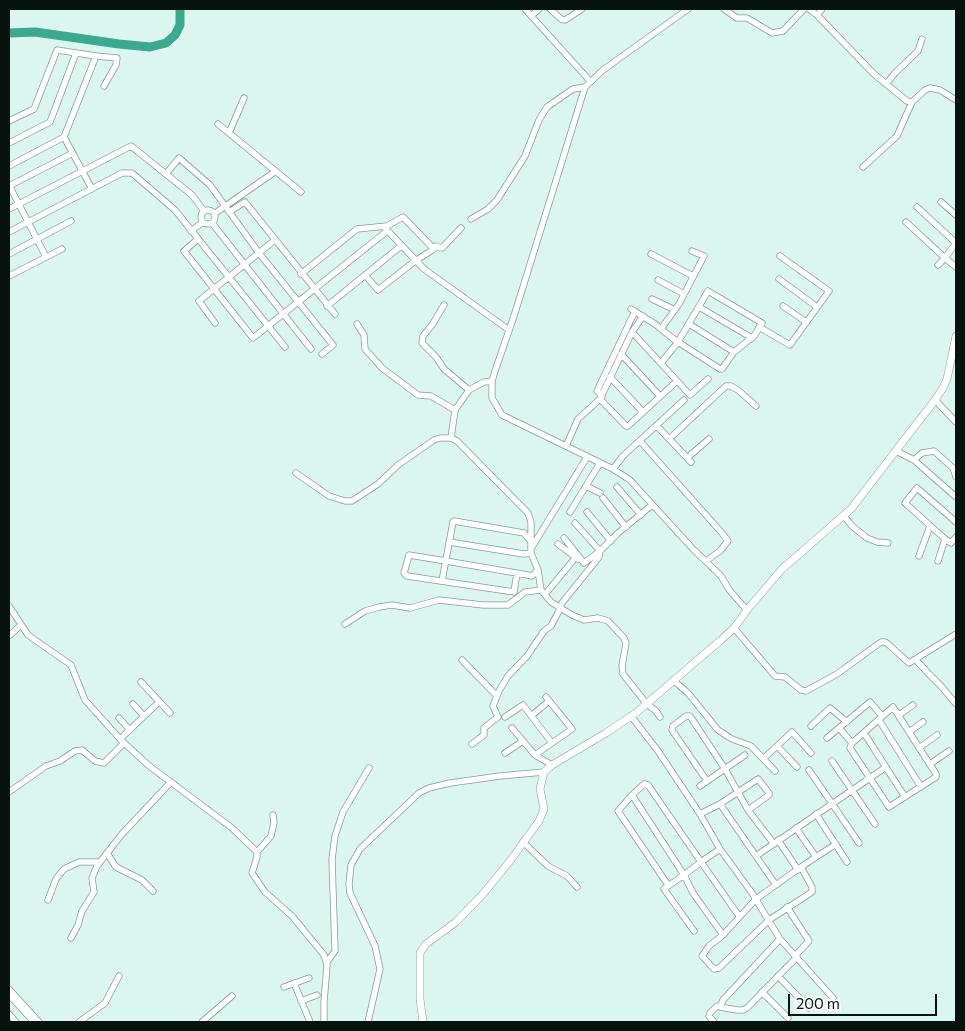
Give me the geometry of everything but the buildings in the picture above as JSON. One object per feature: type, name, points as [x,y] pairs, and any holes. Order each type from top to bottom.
[{"type":"street","points":[[524,9],[590,81]]},
{"type":"street","points":[[531,16],[539,9]]},
{"type":"street","points":[[550,9],[561,19],[565,20],[582,9]]},
{"type":"street","points":[[688,9],[590,81],[585,87],[510,330],[492,381],[492,398],[502,414],[613,469],[630,480],[720,576],[747,610]]},
{"type":"street","points":[[724,9],[736,18],[747,18],[772,33],[783,31],[804,9]]},
{"type":"street","points":[[809,9],[886,84],[900,96],[912,102]]},
{"type":"street","points":[[817,15],[822,9]]},
{"type":"street","points":[[886,84],[894,73],[918,51],[922,39]]},
{"type":"street","points":[[9,121],[34,108],[57,50],[117,58],[116,66],[104,86]]},
{"type":"street","points":[[9,143],[50,122],[76,53]]},
{"type":"street","points":[[9,166],[64,137],[96,56]]},
{"type":"street","points":[[470,219],[488,209],[497,200],[525,156],[539,120],[547,107],[573,89],[585,87]]},
{"type":"street","points":[[863,167],[897,136],[912,102],[925,90],[930,88],[940,90],[956,100]]},
{"type":"street","points":[[229,133],[244,98]]},
{"type":"street","points":[[218,124],[301,192]]},
{"type":"street","points":[[64,137],[92,189]]},
{"type":"street","points":[[9,209],[130,146],[192,195],[204,211]]},
{"type":"street","points":[[46,257],[9,186],[73,153]]},
{"type":"street","points":[[166,174],[179,158],[210,185],[259,253],[333,345],[322,354]]},
{"type":"street","points":[[214,214],[276,171]]},
{"type":"street","points":[[9,232],[122,173],[132,173],[175,210],[285,348]]},
{"type":"street","points":[[229,212],[245,202],[335,314]]},
{"type":"street","points":[[941,202],[956,215]]},
{"type":"street","points":[[917,207],[956,242],[938,265]]},
{"type":"street","points":[[204,211],[209,210],[214,214],[215,218],[212,224]]},
{"type":"street","points":[[203,222],[201,216],[204,211]]},
{"type":"street","points":[[198,239],[184,251],[253,338],[403,217],[434,250]]},
{"type":"street","points":[[9,254],[72,221]]},
{"type":"street","points":[[191,231],[203,222]]},
{"type":"street","points":[[203,222],[212,224],[311,349]]},
{"type":"street","points":[[906,222],[956,267]]},
{"type":"street","points":[[365,275],[378,290],[415,261],[434,250],[435,246],[442,248],[460,228]]},
{"type":"street","points":[[302,274],[357,229],[386,229],[424,269],[510,330]]},
{"type":"street","points":[[216,323],[199,301],[275,240]]},
{"type":"street","points":[[328,306],[401,246]]},
{"type":"street","points":[[9,276],[62,249]]},
{"type":"street","points":[[661,330],[675,310],[704,256],[692,251]]},
{"type":"street","points":[[651,254],[693,276]]},
{"type":"street","points":[[759,327],[790,345],[829,291],[780,256]]},
{"type":"street","points":[[779,279],[817,307]]},
{"type":"street","points":[[658,280],[684,294]]},
{"type":"street","points":[[566,446],[578,419],[601,398],[602,387],[633,310],[678,342],[721,369],[723,369],[734,352],[752,338],[762,322],[709,291],[678,342],[660,363]]},
{"type":"street","points":[[652,299],[675,310]]},
{"type":"street","points":[[444,305],[423,336],[422,343],[436,357],[444,369],[468,390]]},
{"type":"street","points":[[784,306],[806,322]]},
{"type":"street","points":[[699,307],[752,338]]},
{"type":"street","points":[[602,387],[610,377],[632,332],[643,316]]},
{"type":"street","points":[[357,324],[364,335],[365,349],[382,368],[418,395],[431,396],[455,410]]},
{"type":"street","points":[[688,324],[734,352]]},
{"type":"street","points":[[632,332],[690,395],[708,379]]},
{"type":"street","points":[[423,1022],[420,999],[420,956],[422,950],[426,944],[456,922],[496,879],[543,813],[544,806],[540,788],[544,772],[552,765],[631,716],[734,628],[782,569],[851,509],[935,400],[947,379],[955,349],[956,336]]},
{"type":"street","points":[[621,354],[660,396]]},
{"type":"street","points":[[610,377],[643,412]]},
{"type":"street","points":[[451,438],[455,410],[468,390],[484,382],[492,381]]},
{"type":"street","points":[[601,398],[628,426],[677,381]]},
{"type":"street","points":[[669,439],[726,386],[731,386],[738,390],[756,406]]},
{"type":"street","points":[[613,469],[623,456],[684,400]]},
{"type":"street","points":[[935,400],[956,422]]},
{"type":"street","points":[[657,426],[689,460],[709,439]]},
{"type":"street","points":[[296,472],[329,496],[344,501],[352,501],[378,484],[398,465],[434,440],[451,438],[457,440],[528,513],[531,522],[531,549]]},
{"type":"street","points":[[640,441],[726,539],[727,544],[706,561]]},
{"type":"street","points":[[896,451],[914,460],[955,493]]},
{"type":"street","points":[[914,460],[922,453],[934,451],[953,468],[956,477]]},
{"type":"street","points":[[449,542],[524,554],[531,549],[588,457]]},
{"type":"street","points":[[570,512],[600,463]]},
{"type":"street","points":[[586,486],[601,496],[626,527]]},
{"type":"street","points":[[618,487],[641,515]]},
{"type":"street","points":[[955,519],[917,488],[905,503],[945,539],[951,543],[956,537]]},
{"type":"street","points":[[584,563],[652,505]]},
{"type":"street","points":[[587,512],[611,541]]},
{"type":"street","points":[[844,516],[852,526],[867,538],[888,544]]},
{"type":"street","points":[[442,581],[454,521],[524,533],[538,570],[541,590],[551,602],[562,605],[572,615],[584,620],[603,618],[613,626],[626,643],[622,666],[623,674],[660,717]]},
{"type":"street","points":[[575,523],[600,551]]},
{"type":"street","points":[[919,556],[930,526]]},
{"type":"street","points":[[564,538],[584,563]]},
{"type":"street","points":[[938,561],[945,539]]},
{"type":"street","points":[[556,552],[559,545],[590,568]]},
{"type":"street","points":[[472,744],[484,735],[484,728],[498,716],[493,706],[496,695],[508,676],[527,656],[544,631],[550,626],[562,605],[599,557],[600,551]]},
{"type":"street","points":[[517,573],[514,592],[404,574],[410,555],[517,573],[532,576],[538,570]]},
{"type":"street","points":[[548,592],[576,557]]},
{"type":"street","points":[[345,624],[365,611],[379,607],[392,605],[410,608],[439,600],[483,605],[508,604],[525,592],[541,590]]},
{"type":"street","points":[[9,606],[21,626],[35,640],[72,665],[86,700],[139,758],[232,828],[257,852]]},
{"type":"street","points":[[9,636],[21,626]]},
{"type":"street","points":[[734,628],[775,676],[788,679],[804,691],[837,674],[883,641],[909,664],[956,634]]},
{"type":"street","points":[[462,660],[496,695]]},
{"type":"street","points":[[916,660],[956,704]]},
{"type":"street","points":[[673,680],[688,693],[718,730],[732,739],[751,746],[775,772]]},
{"type":"street","points":[[141,682],[170,713]]},
{"type":"street","points":[[531,716],[548,699],[572,729],[535,755]]},
{"type":"street","points":[[9,792],[46,766],[60,760],[75,750],[82,750],[95,761],[104,763],[130,730],[160,702]]},
{"type":"street","points":[[827,738],[870,702],[922,787]]},
{"type":"street","points":[[133,704],[144,716]]},
{"type":"street","points":[[505,718],[523,705],[552,743]]},
{"type":"street","points":[[899,715],[913,705]]},
{"type":"street","points":[[893,707],[899,715],[936,774],[936,777],[889,807],[850,748],[852,743],[893,707]]},
{"type":"street","points":[[811,726],[830,708],[847,722]]},
{"type":"street","points":[[631,716],[700,814],[720,850],[756,900],[780,939],[833,998]]},
{"type":"street","points":[[707,781],[672,730],[673,726],[686,716],[690,716],[725,769],[748,810],[800,869],[813,888],[812,892],[769,920],[719,968],[714,969],[702,954],[756,900],[776,885],[800,869],[816,857],[836,844]]},
{"type":"street","points":[[119,718],[130,730]]},
{"type":"street","points":[[909,732],[923,722]]},
{"type":"street","points":[[512,728],[535,755],[552,765]]},
{"type":"street","points":[[839,728],[852,743]]},
{"type":"street","points":[[764,758],[792,732],[811,753]]},
{"type":"street","points":[[864,733],[905,797]]},
{"type":"street","points":[[919,748],[937,735]]},
{"type":"street","points":[[506,753],[523,741]]},
{"type":"street","points":[[777,746],[797,767]]},
{"type":"street","points":[[930,764],[950,751]]},
{"type":"street","points":[[700,786],[744,755]]},
{"type":"street","points":[[832,761],[875,824]]},
{"type":"street","points":[[756,856],[886,767]]},
{"type":"street","points":[[327,962],[335,951],[332,859],[334,836],[343,812],[369,768]]},
{"type":"street","points":[[809,770],[859,843]]},
{"type":"street","points":[[368,1022],[377,990],[380,969],[375,946],[350,892],[351,866],[360,849],[419,793],[430,788],[450,783],[544,772]]},
{"type":"street","points":[[700,814],[720,804],[758,779],[770,793],[748,810]]},
{"type":"street","points":[[71,938],[78,925],[82,911],[94,892],[92,878],[99,862],[122,834],[171,782]]},
{"type":"street","points":[[668,885],[618,811],[642,785],[648,785],[700,862],[740,916]]},
{"type":"street","points":[[632,795],[684,875],[693,893],[723,934]]},
{"type":"street","points":[[720,804],[776,885]]},
{"type":"street","points":[[816,814],[848,862]]},
{"type":"street","points":[[273,815],[274,823],[271,836],[257,852],[252,871],[260,887],[306,932],[324,955],[327,962],[324,1022]]},
{"type":"street","points":[[796,828],[816,857]]},
{"type":"street","points":[[523,842],[548,866],[567,876],[577,887]]},
{"type":"street","points":[[694,931],[665,890],[668,885],[720,850]]},
{"type":"street","points":[[107,853],[116,866],[142,880],[152,891]]},
{"type":"street","points":[[48,900],[56,879],[64,869],[79,862],[99,862]]},
{"type":"street","points":[[714,1022],[709,1014],[717,1006],[743,1010],[778,976],[809,941],[787,907]]},
{"type":"street","points":[[720,1007],[723,1000],[780,939]]},
{"type":"street","points":[[79,1022],[105,1003],[119,976]]},
{"type":"street","points":[[778,976],[808,1008]]},
{"type":"street","points":[[284,987],[308,978]]},
{"type":"street","points":[[294,983],[310,1022]]},
{"type":"street","points":[[9,989],[39,1022]]},
{"type":"street","points":[[762,992],[788,1018]]},
{"type":"street","points":[[9,995],[34,1022]]},
{"type":"street","points":[[301,1001],[317,995]]},
{"type":"street","points":[[202,1022],[232,996]]},
{"type":"street","points":[[9,1014],[16,1022]]},
{"type":"waterway","points":[[9,33],[35,32],[150,47],[166,43],[175,35],[180,25],[180,9]]}]
